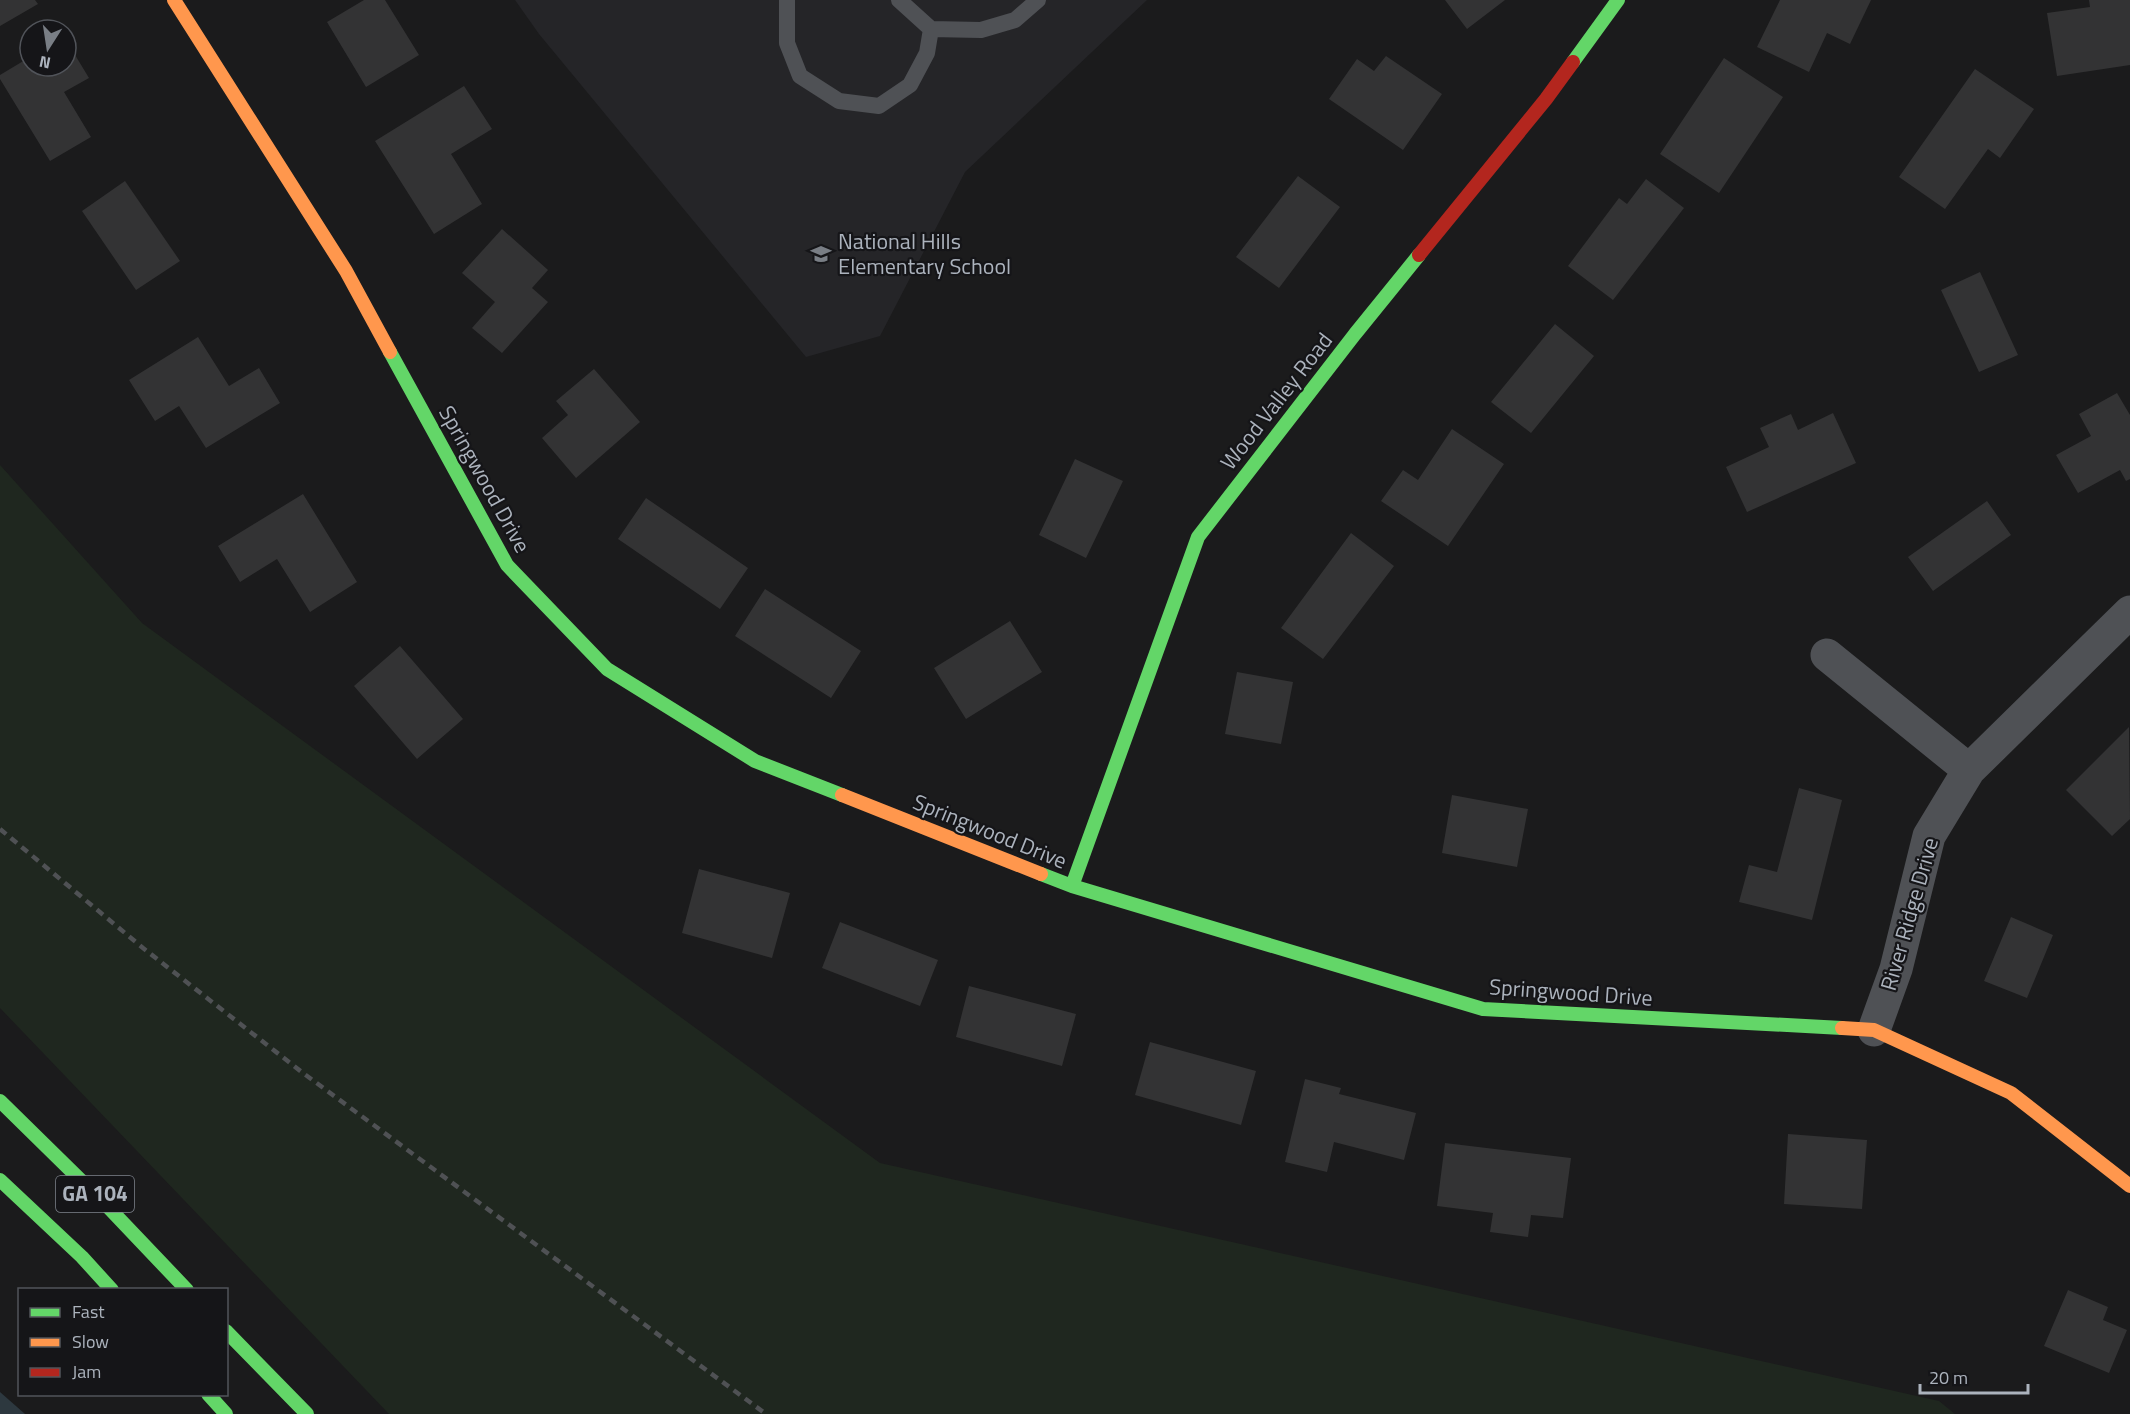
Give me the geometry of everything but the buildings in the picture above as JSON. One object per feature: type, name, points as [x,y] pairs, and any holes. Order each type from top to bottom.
[{"type":"street","name":"Springwood Drive","points":[[174,0],[346,271],[507,564],[608,669],[755,761],[1072,886],[1483,1009],[1874,1030],[2011,1093],[2130,1186]]},
{"type":"street","name":"Wood Valley Road","points":[[1072,886],[1198,537],[1355,334],[1546,99],[1618,0]]},
{"type":"street","name":"River Ridge Drive","points":[[1874,1030],[1896,969],[1929,836],[1969,770],[2130,612]]},
{"type":"street","points":[[1827,655],[1969,770]]},
{"type":"street","name":"GA 104","points":[[0,1101],[109,1208],[185,1288]]},
{"type":"street","name":"GA 104","points":[[0,1180],[82,1257],[110,1288]]},
{"type":"street","points":[[228,1332],[307,1414]]},
{"type":"street","points":[[209,1396],[224,1412]]},
{"type":"lane","points":[[787,0],[786,43],[801,76],[839,101],[879,106],[910,85],[927,53],[931,29]]},
{"type":"lane","points":[[899,0],[931,29],[981,30],[1016,20],[1038,0]]},
{"type":"shaded area","name":"National Hills Elementary School","points":[[515,0],[1147,0],[965,172],[880,336],[806,357],[539,34]]},
{"type":"shaded area","points":[[0,465],[142,623],[880,1163],[1939,1401],[1955,1414],[389,1414],[0,1008]]},
{"type":"shaded area","points":[[0,1392],[25,1414],[0,1414]]},
{"type":"railway","points":[[0,829],[143,948],[303,1073],[766,1414]]},
{"type":"traffic: fast","points":[[1573,62],[1618,0]]},
{"type":"traffic: fast","points":[[1072,886],[1198,537],[1419,255]]},
{"type":"traffic: fast","points":[[390,352],[507,565],[607,669],[755,761],[842,795]]},
{"type":"traffic: fast","points":[[1041,874],[1072,886],[1483,1009],[1842,1028]]},
{"type":"traffic: fast","points":[[0,1101],[109,1208],[185,1288]]},
{"type":"traffic: fast","points":[[0,1180],[82,1257],[110,1288]]},
{"type":"traffic: fast","points":[[228,1333],[307,1414]]},
{"type":"traffic: fast","points":[[210,1396],[226,1414]]},
{"type":"traffic: slow","points":[[174,0],[346,271],[390,352]]},
{"type":"traffic: slow","points":[[842,795],[1041,874]]},
{"type":"traffic: slow","points":[[1842,1028],[1874,1030],[2011,1093],[2130,1186]]},
{"type":"traffic: jam","points":[[1419,255],[1546,99],[1573,62]]},
{"type":"place","name":"National Hills Elementary School","points":[[821,254]]}]
